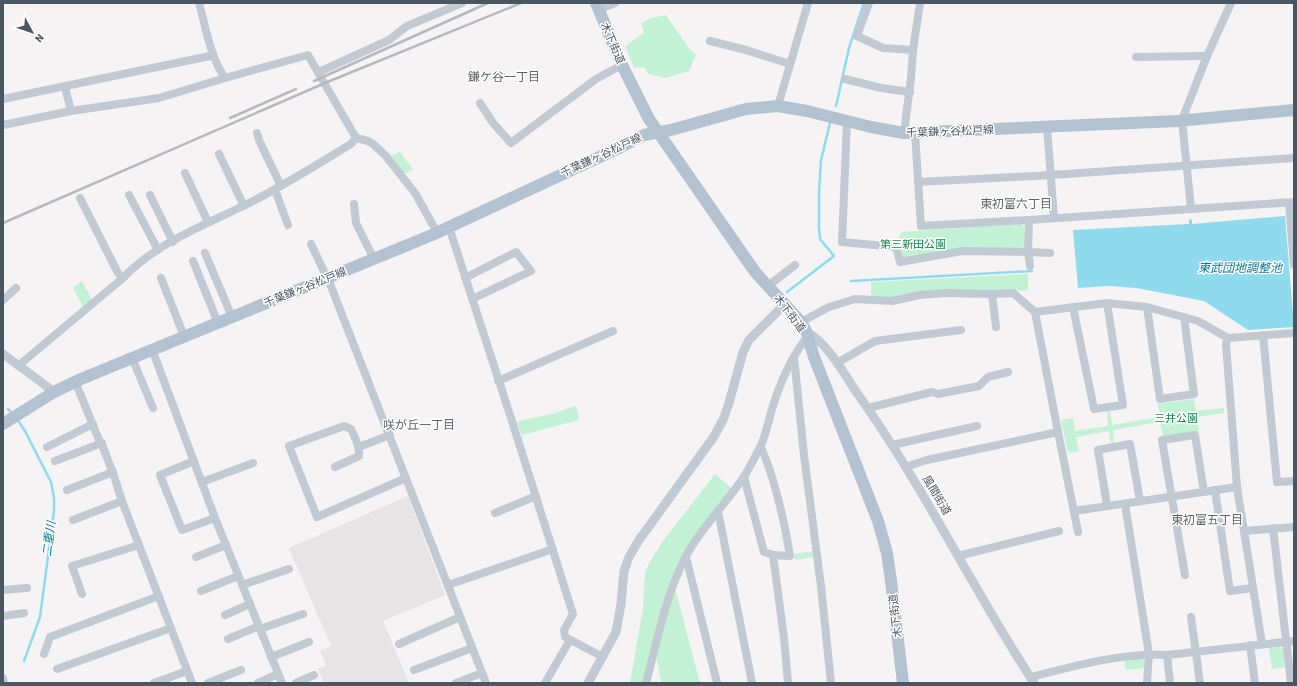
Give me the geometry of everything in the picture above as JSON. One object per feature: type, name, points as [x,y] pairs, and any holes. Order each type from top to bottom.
[{"type":"main road","name":"木下街道","points":[[597,6],[622,65],[657,132],[746,259],[785,304],[805,330],[814,357],[878,521],[887,553],[903,683]]},
{"type":"main road","name":"千葉鎌ヶ谷松戸線","points":[[3,424],[54,392],[75,381],[374,259],[448,227],[644,135],[671,130],[746,109],[778,106],[910,133],[1182,120],[1294,110]]},
{"type":"street","points":[[199,3],[213,54],[220,72],[225,78]]},
{"type":"street","points":[[318,72],[389,40],[407,26],[462,3]]},
{"type":"street","points":[[597,6],[615,3]]},
{"type":"street","points":[[778,106],[808,3]]},
{"type":"street","points":[[869,3],[858,36],[883,48],[913,50]]},
{"type":"street","points":[[920,3],[913,50],[910,92],[910,133],[918,182],[921,226],[1292,203],[1294,265]]},
{"type":"street","points":[[1191,209],[1182,120],[1207,56],[1231,3]]},
{"type":"street","points":[[710,41],[746,50],[790,64]]},
{"type":"street","points":[[3,99],[202,58],[213,54]]},
{"type":"street","points":[[3,125],[71,112],[159,98],[308,55],[356,138],[368,141],[382,152],[415,193],[434,227]]},
{"type":"street","points":[[1136,57],[1207,56]]},
{"type":"street","points":[[480,103],[493,123],[512,142],[596,79],[622,65]]},
{"type":"street","points":[[845,79],[881,88],[910,92]]},
{"type":"street","points":[[65,87],[71,112]]},
{"type":"street","points":[[847,121],[842,242],[896,247],[900,262],[962,251],[1050,253]]},
{"type":"street","points":[[1047,127],[1052,175],[1054,218]]},
{"type":"street","points":[[257,133],[278,188],[288,225]]},
{"type":"street","points":[[18,366],[123,278],[134,267],[158,250],[190,231],[244,206],[278,188],[351,144],[356,138]]},
{"type":"street","points":[[219,154],[244,206]]},
{"type":"street","points":[[918,182],[1052,175],[1186,165],[1227,164],[1294,158]]},
{"type":"street","points":[[185,173],[208,222]]},
{"type":"street","points":[[129,195],[158,250]]},
{"type":"street","points":[[150,195],[173,242]]},
{"type":"street","points":[[80,198],[118,273],[123,278]]},
{"type":"street","points":[[354,204],[356,223],[374,259]]},
{"type":"street","points":[[1028,220],[1028,252],[1030,266]]},
{"type":"street","points":[[448,227],[573,614],[564,630],[565,637],[603,657]]},
{"type":"street","points":[[311,244],[328,278],[486,683]]},
{"type":"street","points":[[465,278],[516,252],[531,271],[472,300]]},
{"type":"street","points":[[205,254],[232,317]]},
{"type":"street","points":[[193,261],[218,322]]},
{"type":"street","points":[[768,286],[795,265]]},
{"type":"street","points":[[161,278],[184,336]]},
{"type":"street","points":[[3,300],[16,288]]},
{"type":"street","points":[[646,683],[659,632],[677,575],[694,543],[744,477],[761,447],[772,408],[789,364],[794,357],[805,330],[829,307],[855,299],[892,301],[920,295],[933,294],[1013,293],[1035,312],[1078,532]]},
{"type":"street","points":[[992,294],[996,327]]},
{"type":"street","points":[[1035,312],[1107,303],[1146,308],[1198,321],[1228,338],[1294,333]]},
{"type":"street","points":[[1073,307],[1094,409],[1123,405],[1107,303]]},
{"type":"street","points":[[588,683],[616,632],[620,611],[624,571],[629,557],[639,540],[713,438],[723,420],[743,352],[749,340],[785,304]]},
{"type":"street","points":[[1146,308],[1160,399],[1194,394],[1184,317]]},
{"type":"street","name":"風間街道","points":[[805,330],[823,343],[892,445],[932,510],[1032,681]]},
{"type":"street","points":[[837,363],[876,341],[961,330]]},
{"type":"street","points":[[498,381],[614,331]]},
{"type":"street","points":[[1263,335],[1277,482],[1294,481]]},
{"type":"street","points":[[1228,338],[1226,344],[1237,487],[1262,644]]},
{"type":"street","points":[[152,350],[215,518],[282,683]]},
{"type":"street","points":[[3,354],[49,388]]},
{"type":"street","points":[[794,357],[804,455],[822,586],[831,683]]},
{"type":"street","points":[[132,358],[154,408]]},
{"type":"street","points":[[868,408],[932,392],[938,394],[979,386],[988,377],[1008,372]]},
{"type":"street","points":[[75,381],[102,443],[122,501],[192,683]]},
{"type":"street","points":[[47,447],[93,424]]},
{"type":"street","points":[[335,467],[359,456],[359,447],[351,429],[344,426],[289,446],[317,517],[406,478]]},
{"type":"street","points":[[892,445],[977,426]]},
{"type":"street","points":[[906,467],[927,460],[1058,432]]},
{"type":"street","points":[[359,447],[390,435]]},
{"type":"street","points":[[1185,575],[1162,440],[1195,435],[1204,492]]},
{"type":"street","points":[[55,461],[102,443]]},
{"type":"street","points":[[1107,506],[1098,450],[1130,444],[1140,501]]},
{"type":"street","points":[[744,477],[764,552],[772,555],[790,556],[785,526],[775,484],[761,447]]},
{"type":"street","points":[[194,461],[160,475],[182,530],[215,518]]},
{"type":"street","points":[[202,482],[253,463]]},
{"type":"street","points":[[67,490],[113,472]]},
{"type":"street","points":[[1074,511],[1237,487]]},
{"type":"street","points":[[1215,490],[1230,591],[1253,588]]},
{"type":"street","points":[[495,513],[536,496]]},
{"type":"street","points":[[73,520],[122,501]]},
{"type":"street","points":[[1126,504],[1149,654],[1147,683]]},
{"type":"street","points":[[718,511],[752,683]]},
{"type":"street","points":[[1244,531],[1294,527]]},
{"type":"street","points":[[1273,528],[1290,641],[1291,683]]},
{"type":"street","points":[[958,556],[1059,531]]},
{"type":"street","points":[[82,594],[72,566],[139,545]]},
{"type":"street","points":[[196,557],[226,545]]},
{"type":"street","points":[[448,585],[553,549]]},
{"type":"street","points":[[772,555],[784,638],[788,683]]},
{"type":"street","points":[[686,557],[717,683]]},
{"type":"street","points":[[242,585],[289,569]]},
{"type":"street","points":[[201,591],[238,576]]},
{"type":"street","points":[[3,590],[27,588]]},
{"type":"street","points":[[44,654],[50,636],[158,596]]},
{"type":"street","points":[[226,615],[250,604]]},
{"type":"street","points":[[3,616],[24,613]]},
{"type":"street","points":[[228,639],[304,614]]},
{"type":"street","points":[[399,644],[460,617]]},
{"type":"street","points":[[1191,617],[1200,683]]},
{"type":"street","points":[[57,669],[170,628]]},
{"type":"street","points":[[545,683],[570,640]]},
{"type":"street","points":[[1032,681],[1035,676],[1110,658],[1149,654],[1167,655],[1290,641]]},
{"type":"street","points":[[271,657],[309,642]]},
{"type":"street","points":[[1250,645],[1255,683]]},
{"type":"street","points":[[414,670],[472,648]]},
{"type":"street","points":[[1167,655],[1170,683]]},
{"type":"street","points":[[208,683],[241,670]]},
{"type":"street","points":[[157,683],[187,671]]},
{"type":"street","points":[[456,683],[482,673]]},
{"type":"street","points":[[258,683],[278,674]]},
{"type":"street","points":[[296,683],[314,675]]},
{"type":"street","points":[[3,678],[4,683]]},
{"type":"shaded area","points":[[408,496],[445,595],[383,621],[409,683],[324,683],[318,669],[326,665],[320,651],[331,646],[289,548]]},
{"type":"green space","points":[[666,15],[688,47],[696,55],[689,71],[665,78],[648,74],[645,68],[634,67],[625,46],[644,33],[641,23],[651,18]]},
{"type":"green space","points":[[400,152],[413,169],[405,174],[391,156]]},
{"type":"green space","name":"第三新田公園","points":[[1022,224],[1024,227],[1025,246],[1022,249],[902,258],[898,239],[902,232]]},
{"type":"green space","points":[[1028,274],[1028,290],[871,298],[871,282]]},
{"type":"green space","points":[[82,281],[92,300],[84,308],[73,288]]},
{"type":"green space","name":"三井公園","points":[[1194,399],[1196,411],[1224,408],[1224,413],[1197,417],[1199,431],[1163,436],[1160,422],[1113,430],[1114,443],[1111,444],[1109,431],[1076,437],[1079,451],[1068,453],[1061,420],[1073,418],[1075,431],[1108,426],[1107,411],[1110,411],[1112,425],[1160,417],[1158,404]]},
{"type":"green space","points":[[574,406],[577,408],[579,420],[522,435],[517,423],[519,421],[556,413]]},
{"type":"green space","points":[[715,474],[732,489],[691,543],[644,683],[630,683],[643,608],[645,575],[648,565],[663,541]]},
{"type":"green space","points":[[813,551],[814,557],[795,560],[794,554]]},
{"type":"green space","points":[[675,588],[700,683],[661,683],[656,654]]},
{"type":"green space","points":[[1280,647],[1283,649],[1285,667],[1272,669],[1269,648]]},
{"type":"green space","points":[[1124,658],[1142,658],[1144,661],[1144,668],[1126,670]]},
{"type":"water","name":"東武団地調整池","points":[[1285,216],[1294,327],[1248,330],[1204,301],[1136,288],[1108,286],[1078,288],[1073,230],[1189,224],[1189,220],[1192,219],[1192,224]]},
{"type":"waterway","points":[[836,106],[849,48],[864,3]]},
{"type":"waterway","points":[[787,292],[834,256],[820,239],[819,227],[821,160],[830,123]]},
{"type":"waterway","points":[[851,281],[1032,271]]},
{"type":"waterway","name":"二重川","points":[[19,422],[51,482],[54,498],[54,511],[40,617],[24,661]]},
{"type":"railway","points":[[314,81],[488,3]]},
{"type":"railway","points":[[3,223],[325,83],[521,3]]},
{"type":"railway","points":[[230,118],[296,89]]},
{"type":"district","name":"鎌ケ谷一丁目","points":[[504,77]]},
{"type":"district","name":"東初富六丁目","points":[[1016,204]]},
{"type":"district","name":"咲が丘一丁目","points":[[419,425]]},
{"type":"district","name":"東初富五丁目","points":[[1207,520]]}]
